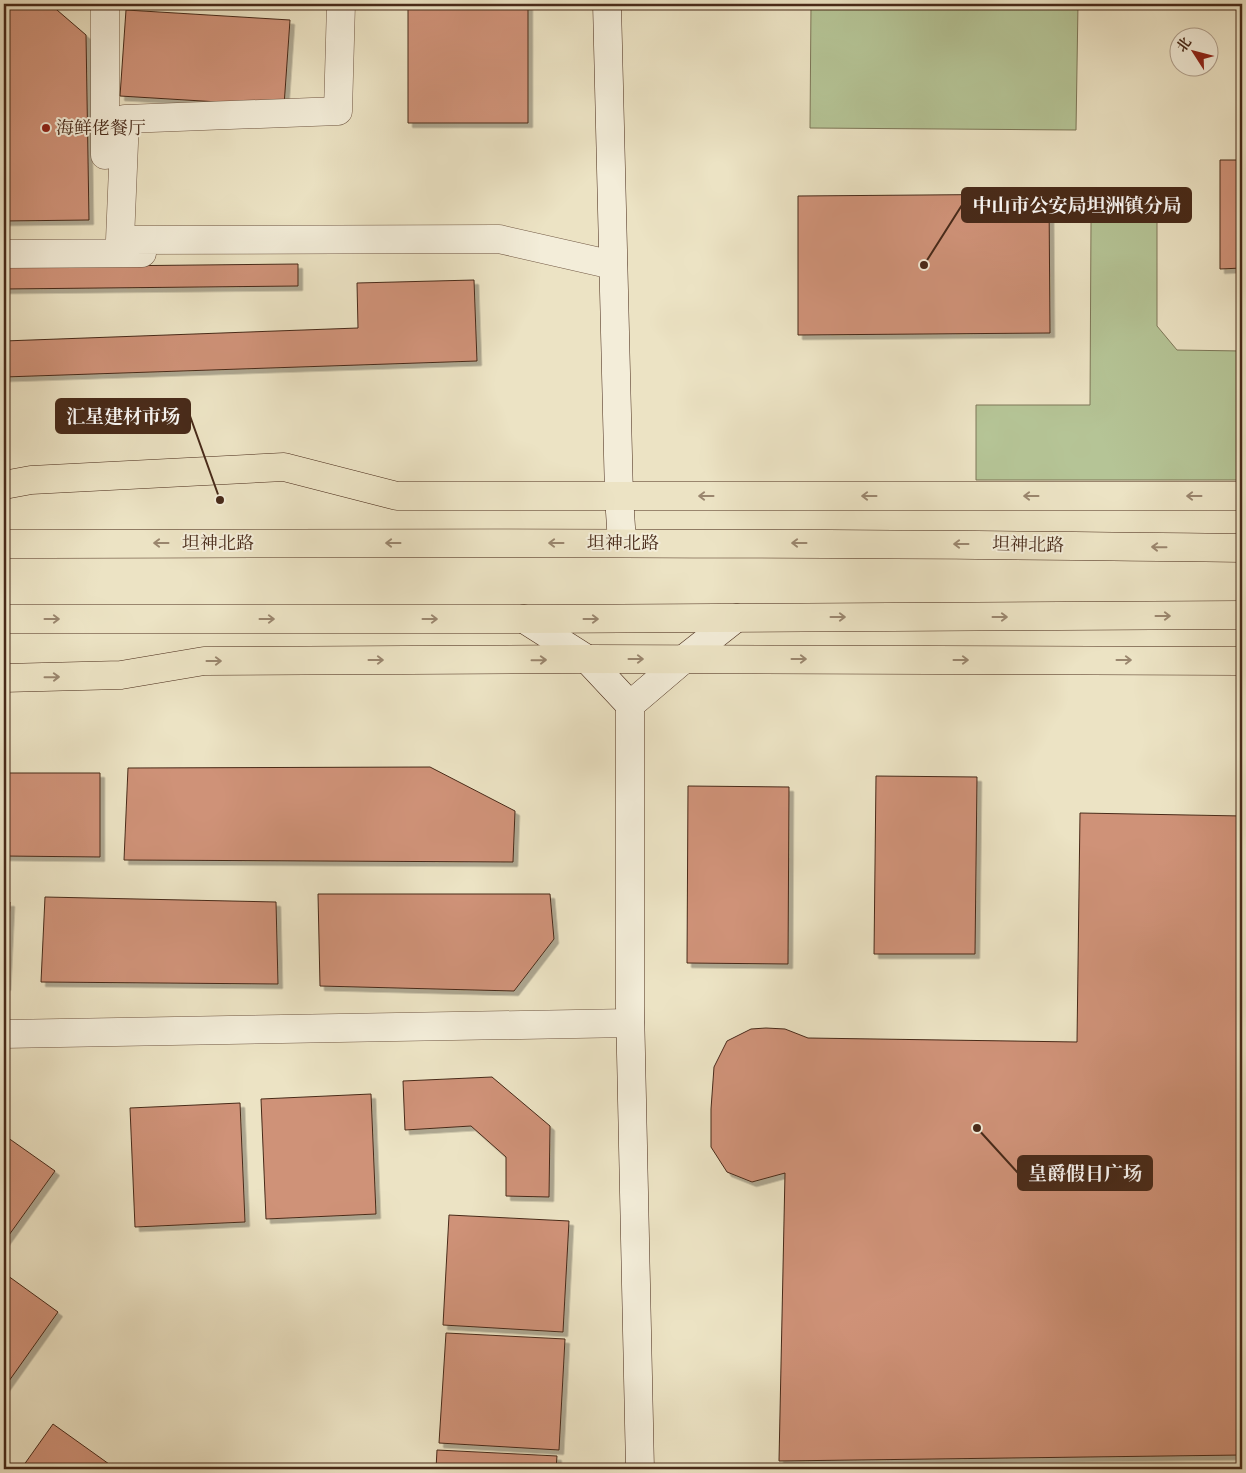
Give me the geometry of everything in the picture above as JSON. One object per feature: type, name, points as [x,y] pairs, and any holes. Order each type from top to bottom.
[{"type":"main road","points":[[4,485],[31,480],[284,466],[397,496],[1242,496]]},
{"type":"main road","name":"坦神北路","points":[[4,544],[952,544],[1242,548]]},
{"type":"main road","points":[[4,619],[524,619],[1242,615]]},
{"type":"main road","points":[[4,678],[120,675],[204,661],[588,659],[1242,660]]},
{"type":"street","points":[[106,4],[113,240]]},
{"type":"street","points":[[113,240],[124,119],[338,111],[341,4]]},
{"type":"street","points":[[607,4],[619,496],[622,543]]},
{"type":"street","points":[[4,243],[113,240],[499,239],[613,265]]},
{"type":"street","points":[[4,254],[484,248],[506,241]]},
{"type":"street","points":[[630,705],[736,618]]},
{"type":"street","points":[[524,619],[588,659],[630,705],[630,1023],[640,1469]]},
{"type":"street","points":[[4,1034],[630,1023]]},
{"type":"green space","points":[[811,4],[1078,4],[1076,130],[810,128]]},
{"type":"green space","points":[[1091,222],[1157,222],[1157,326],[1177,350],[1242,351],[1242,480],[976,480],[976,405],[1090,405]]},
{"type":"building","name":"海鲜佬餐厅","points":[[4,4],[50,4],[86,35],[89,220],[4,221]]},
{"type":"building","points":[[408,4],[528,4],[528,123],[408,123]]},
{"type":"building","points":[[126,10],[290,20],[284,106],[120,96]]},
{"type":"building","points":[[1220,160],[1242,160],[1242,268],[1220,269]]},
{"type":"building","points":[[1049,194],[1050,333],[798,335],[798,196]]},
{"type":"building","points":[[298,264],[298,286],[4,289],[4,267]]},
{"type":"building","points":[[474,280],[477,361],[4,377],[4,341],[358,328],[357,283]]},
{"type":"building","points":[[430,767],[515,811],[513,862],[124,860],[128,768]]},
{"type":"building","points":[[4,773],[100,773],[100,857],[4,856]]},
{"type":"building","points":[[876,776],[977,777],[975,954],[874,954]]},
{"type":"building","points":[[688,786],[789,787],[788,964],[687,963]]},
{"type":"building","points":[[1080,813],[1242,816],[1242,1455],[779,1461],[785,1173],[752,1182],[727,1172],[711,1147],[714,1067],[727,1041],[751,1029],[785,1029],[808,1038],[1077,1042]]},
{"type":"building","points":[[318,894],[550,894],[554,939],[514,991],[320,986]]},
{"type":"building","points":[[45,897],[276,902],[278,984],[41,982]]},
{"type":"building","points":[[4,902],[10,902],[6,986],[4,986]]},
{"type":"building","points":[[492,1077],[550,1126],[549,1197],[506,1196],[506,1157],[471,1126],[405,1130],[403,1081]]},
{"type":"building","points":[[371,1094],[376,1214],[266,1219],[261,1099]]},
{"type":"building","points":[[240,1103],[245,1222],[135,1227],[130,1108]]},
{"type":"building","points":[[4,1135],[55,1171],[4,1242]]},
{"type":"building","points":[[449,1215],[569,1221],[563,1332],[443,1325]]},
{"type":"building","points":[[4,1273],[58,1312],[4,1388]]},
{"type":"building","points":[[446,1333],[565,1339],[559,1450],[439,1443]]},
{"type":"building","points":[[53,1424],[116,1469],[21,1469]]},
{"type":"building","points":[[437,1450],[557,1456],[556,1469],[436,1469]]},
{"type":"place","name":"海鲜佬餐厅","points":[[46,128]]},
{"type":"place","name":"中山市公安局坦洲镇分局","points":[[924,265]]},
{"type":"place","name":"汇星建材市场","points":[[220,500]]},
{"type":"place","name":"皇爵假日广场","points":[[977,1128]]}]
